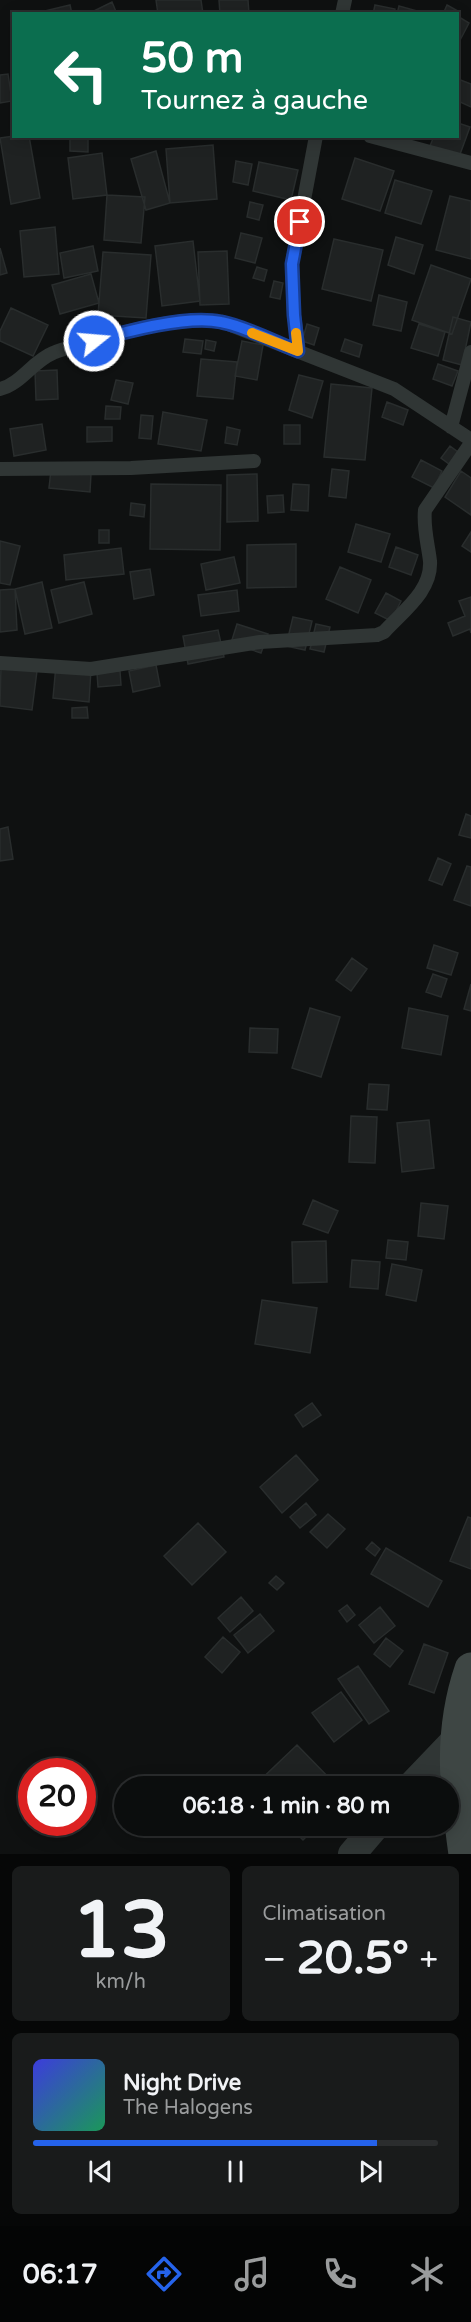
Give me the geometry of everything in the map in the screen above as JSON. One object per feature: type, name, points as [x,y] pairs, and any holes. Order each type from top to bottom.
[{"type":"street","points":[[465,1854],[460,1820],[455,1740],[459,1714],[471,1669]]},
{"type":"street","points":[[421,1776],[455,1740]]},
{"type":"street","points":[[352,1854],[367,1836]]},
{"type":"lane","points":[[298,351],[292,264],[316,138]]},
{"type":"lane","points":[[377,138],[471,164]]},
{"type":"lane","points":[[0,389],[8,387],[37,361],[53,353],[135,329],[207,320],[223,322],[394,389],[471,442],[425,510],[424,521],[430,562],[426,587],[384,632],[378,635],[260,642],[92,669],[0,663]]},
{"type":"lane","points":[[451,427],[471,352]]},
{"type":"lane","points":[[0,469],[131,468],[254,461]]},
{"type":"building","points":[[156,0],[201,0],[203,12],[158,12]]},
{"type":"building","points":[[219,0],[248,0],[249,12],[220,12]]},
{"type":"building","points":[[112,2],[116,12],[94,12]]},
{"type":"building","points":[[70,5],[72,12],[40,12]]},
{"type":"building","points":[[375,5],[395,9],[394,12],[373,12]]},
{"type":"building","points":[[447,5],[458,11],[458,12],[444,12]]},
{"type":"building","points":[[399,6],[421,12],[398,12]]},
{"type":"building","points":[[459,17],[469,23],[459,42]]},
{"type":"building","points":[[8,74],[12,101],[0,103],[0,75]]},
{"type":"building","points":[[459,79],[471,84],[471,107],[459,101]]},
{"type":"building","points":[[459,123],[470,127],[459,157],[430,146],[433,138],[459,138]]},
{"type":"building","points":[[0,138],[29,138],[40,198],[11,204]]},
{"type":"building","points":[[70,138],[88,138],[88,152],[70,151]]},
{"type":"building","points":[[213,145],[217,199],[170,203],[166,149]]},
{"type":"building","points":[[156,151],[170,203],[146,210],[131,159]]},
{"type":"building","points":[[102,153],[107,195],[73,199],[68,158]]},
{"type":"building","points":[[355,158],[394,171],[380,211],[342,199]]},
{"type":"building","points":[[236,161],[252,164],[248,185],[233,182]]},
{"type":"building","points":[[259,162],[298,170],[291,200],[253,191]]},
{"type":"building","points":[[395,180],[432,191],[421,224],[385,213]]},
{"type":"building","points":[[107,195],[145,197],[141,243],[104,240]]},
{"type":"building","points":[[450,196],[471,201],[471,259],[436,250]]},
{"type":"building","points":[[250,202],[263,205],[259,220],[247,217]]},
{"type":"building","points":[[55,227],[59,274],[24,277],[20,231]]},
{"type":"building","points":[[241,233],[262,238],[255,263],[235,258]]},
{"type":"building","points":[[396,237],[423,245],[414,274],[388,265]]},
{"type":"building","points":[[334,239],[383,250],[371,301],[322,289]]},
{"type":"building","points":[[193,241],[200,301],[162,306],[155,246]]},
{"type":"building","points":[[93,246],[98,271],[64,278],[60,253]]},
{"type":"building","points":[[0,248],[7,273],[0,275]]},
{"type":"building","points":[[227,251],[229,304],[200,305],[198,252]]},
{"type":"building","points":[[103,252],[151,255],[146,318],[98,315]]},
{"type":"building","points":[[431,265],[471,279],[452,334],[412,320]]},
{"type":"building","points":[[257,267],[267,270],[264,281],[253,278]]},
{"type":"building","points":[[91,274],[99,303],[60,314],[52,285]]},
{"type":"building","points":[[274,281],[283,283],[280,299],[270,297]]},
{"type":"building","points":[[379,295],[407,302],[401,331],[373,325]]},
{"type":"building","points":[[11,308],[48,325],[33,356],[0,341],[0,331]]},
{"type":"building","points":[[453,317],[471,322],[462,365],[443,360]]},
{"type":"building","points":[[307,324],[319,328],[314,345],[302,341]]},
{"type":"building","points":[[419,324],[445,332],[438,356],[411,348]]},
{"type":"building","points":[[185,339],[203,341],[201,354],[183,352]]},
{"type":"building","points":[[345,339],[362,345],[359,357],[341,351]]},
{"type":"building","points":[[206,340],[216,342],[214,351],[205,349]]},
{"type":"building","points":[[242,341],[263,345],[257,380],[235,376]]},
{"type":"building","points":[[201,359],[237,362],[233,399],[197,396]]},
{"type":"building","points":[[438,364],[458,371],[452,386],[433,379]]},
{"type":"building","points":[[57,370],[58,399],[36,400],[35,371]]},
{"type":"building","points":[[299,375],[323,381],[312,418],[289,410]]},
{"type":"building","points":[[116,380],[133,383],[128,404],[111,400]]},
{"type":"building","points":[[331,384],[372,388],[365,460],[324,457]]},
{"type":"building","points":[[387,402],[408,410],[403,425],[382,417]]},
{"type":"building","points":[[106,406],[121,407],[120,419],[105,419]]},
{"type":"building","points":[[163,412],[207,420],[201,451],[158,444]]},
{"type":"building","points":[[141,415],[153,416],[151,439],[139,438]]},
{"type":"building","points":[[42,424],[46,450],[14,456],[10,429]]},
{"type":"building","points":[[284,425],[300,425],[300,444],[284,444]]},
{"type":"building","points":[[87,427],[112,427],[112,441],[87,442]]},
{"type":"building","points":[[227,427],[240,430],[237,445],[225,443]]},
{"type":"building","points":[[450,446],[458,452],[449,464],[441,458]]},
{"type":"building","points":[[421,460],[442,471],[434,488],[412,477]]},
{"type":"building","points":[[332,469],[349,471],[346,498],[329,496]]},
{"type":"building","points":[[51,470],[91,474],[90,492],[49,488]]},
{"type":"building","points":[[461,471],[471,478],[471,515],[445,497]]},
{"type":"building","points":[[257,474],[258,521],[227,522],[227,475]]},
{"type":"building","points":[[151,484],[221,485],[220,550],[150,549]]},
{"type":"building","points":[[293,484],[309,485],[308,511],[291,510]]},
{"type":"building","points":[[283,495],[284,512],[268,513],[267,496]]},
{"type":"building","points":[[131,503],[145,505],[144,517],[130,515]]},
{"type":"building","points":[[356,524],[390,534],[381,562],[348,552]]},
{"type":"building","points":[[99,530],[109,530],[109,543],[99,543]]},
{"type":"building","points":[[471,532],[471,552],[462,546]]},
{"type":"building","points":[[0,541],[20,546],[10,585],[0,583]]},
{"type":"building","points":[[296,544],[296,587],[247,588],[247,545]]},
{"type":"building","points":[[396,547],[418,555],[411,575],[389,567]]},
{"type":"building","points":[[121,548],[124,574],[66,580],[64,555]]},
{"type":"building","points":[[234,557],[240,583],[206,590],[201,564]]},
{"type":"building","points":[[340,567],[371,580],[358,613],[326,599]]},
{"type":"building","points":[[150,569],[154,595],[134,599],[130,572]]},
{"type":"building","points":[[42,582],[52,628],[25,634],[15,589]]},
{"type":"building","points":[[84,582],[92,614],[59,623],[51,590]]},
{"type":"building","points":[[15,589],[17,630],[0,632],[0,590]]},
{"type":"building","points":[[237,590],[239,611],[201,616],[198,595]]},
{"type":"building","points":[[386,593],[401,601],[391,621],[375,613]]},
{"type":"building","points":[[471,597],[471,633],[470,629],[453,636],[448,623],[465,616],[459,601]]},
{"type":"building","points":[[293,617],[312,621],[305,650],[286,646]]},
{"type":"building","points":[[237,624],[268,634],[261,653],[231,643]]},
{"type":"building","points":[[316,624],[330,627],[324,652],[310,649]]},
{"type":"building","points":[[218,630],[224,657],[188,664],[183,636]]},
{"type":"building","points":[[56,665],[91,669],[89,702],[53,698]]},
{"type":"building","points":[[156,665],[160,686],[133,692],[129,671]]},
{"type":"building","points":[[1,666],[37,671],[32,710],[0,706]]},
{"type":"building","points":[[120,671],[121,685],[98,687],[97,673]]},
{"type":"building","points":[[87,707],[88,718],[72,718],[72,708]]},
{"type":"building","points":[[466,814],[471,816],[471,838],[459,835]]},
{"type":"building","points":[[8,827],[13,859],[0,861],[0,829]]},
{"type":"building","points":[[438,858],[451,864],[442,885],[429,880]]},
{"type":"building","points":[[467,866],[471,867],[471,906],[454,900]]},
{"type":"building","points":[[434,945],[458,953],[451,975],[427,968]]},
{"type":"building","points":[[352,958],[367,969],[351,991],[336,980]]},
{"type":"building","points":[[433,974],[447,979],[441,997],[426,992]]},
{"type":"building","points":[[471,984],[471,1011],[464,1009]]},
{"type":"building","points":[[310,1008],[340,1017],[321,1077],[292,1068]]},
{"type":"building","points":[[409,1008],[448,1016],[441,1055],[402,1048]]},
{"type":"building","points":[[250,1028],[278,1029],[277,1053],[249,1052]]},
{"type":"building","points":[[369,1084],[389,1085],[387,1110],[367,1109]]},
{"type":"building","points":[[351,1116],[377,1117],[375,1163],[349,1162]]},
{"type":"building","points":[[429,1120],[434,1168],[402,1172],[397,1123]]},
{"type":"building","points":[[313,1200],[338,1211],[328,1233],[303,1224]]},
{"type":"building","points":[[421,1203],[448,1206],[444,1239],[418,1236]]},
{"type":"building","points":[[388,1240],[408,1242],[406,1260],[386,1258]]},
{"type":"building","points":[[326,1241],[327,1282],[293,1283],[292,1242]]},
{"type":"building","points":[[352,1260],[380,1262],[378,1289],[350,1287]]},
{"type":"building","points":[[392,1264],[422,1270],[416,1301],[386,1295]]},
{"type":"building","points":[[262,1300],[317,1308],[310,1353],[255,1344]]},
{"type":"building","points":[[312,1403],[321,1415],[303,1427],[295,1415]]},
{"type":"building","points":[[296,1455],[318,1480],[282,1513],[260,1487]]},
{"type":"building","points":[[306,1503],[316,1515],[300,1528],[290,1517]]},
{"type":"building","points":[[328,1514],[345,1529],[327,1548],[310,1532]]},
{"type":"building","points":[[468,1517],[471,1518],[471,1569],[450,1561]]},
{"type":"building","points":[[198,1523],[226,1552],[192,1585],[164,1556]]},
{"type":"building","points":[[372,1542],[380,1549],[375,1556],[366,1549]]},
{"type":"building","points":[[386,1548],[442,1581],[428,1607],[371,1574]]},
{"type":"building","points":[[276,1576],[284,1583],[277,1590],[269,1583]]},
{"type":"building","points":[[241,1597],[253,1611],[230,1632],[218,1618]]},
{"type":"building","points":[[347,1605],[355,1615],[347,1622],[339,1611]]},
{"type":"building","points":[[380,1607],[395,1626],[374,1643],[359,1625]]},
{"type":"building","points":[[260,1614],[274,1631],[248,1653],[234,1635]]},
{"type":"building","points":[[223,1637],[240,1652],[222,1673],[205,1657]]},
{"type":"building","points":[[386,1638],[403,1651],[390,1667],[374,1654]]},
{"type":"building","points":[[424,1644],[448,1653],[434,1693],[409,1684]]},
{"type":"building","points":[[358,1666],[389,1711],[369,1724],[338,1679]]},
{"type":"building","points":[[341,1692],[362,1720],[334,1742],[312,1713]]},
{"type":"building","points":[[297,1745],[327,1776],[264,1776]]},
{"type":"slow traffic","points":[[252,333],[298,351],[296,333]]},
{"type":"route","points":[[94,341],[135,329],[207,320],[223,322],[298,351],[292,264],[300,222]]}]
